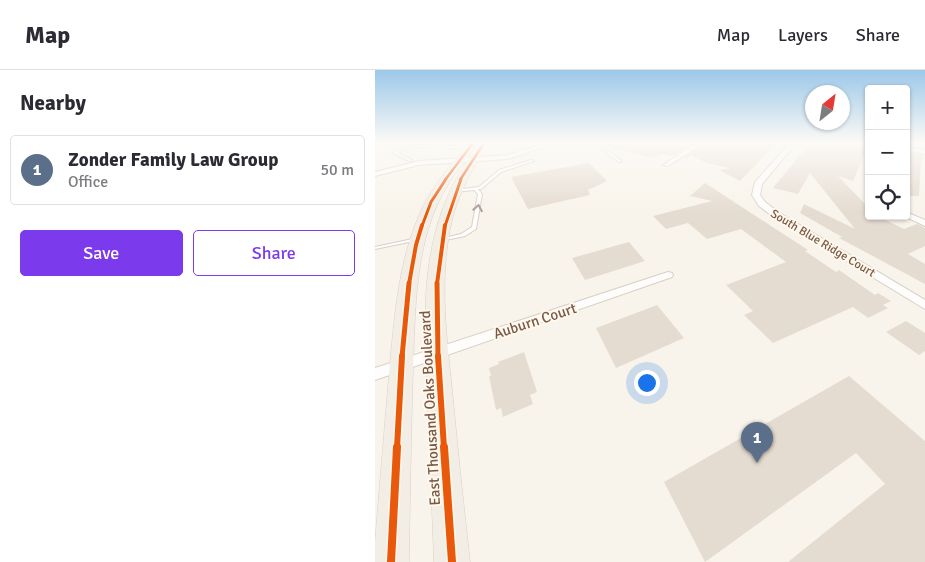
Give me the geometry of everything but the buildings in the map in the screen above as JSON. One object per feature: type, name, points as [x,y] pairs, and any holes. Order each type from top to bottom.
[{"type":"main road","name":"East Thousand Oaks Boulevard","points":[[391,562],[407,292],[417,239],[435,195],[454,166]]},
{"type":"main road","name":"East Thousand Oaks Boulevard","points":[[452,562],[437,352],[436,279],[441,240],[455,191],[470,166]]},
{"type":"street","points":[[375,174],[404,166]]},
{"type":"street","name":"South Blue Ridge Court","points":[[773,166],[758,184],[755,195],[762,204],[775,214],[925,305]]},
{"type":"street","points":[[910,216],[925,222]]},
{"type":"street","name":"Auburn Court","points":[[375,374],[668,275]]},
{"type":"lane","points":[[455,191],[475,189],[484,185],[500,171],[516,166]]},
{"type":"lane","points":[[441,240],[463,235],[474,228],[480,194],[475,189]]},
{"type":"lane","points":[[375,248],[417,239]]},
{"type":"cycle path","points":[[391,562],[403,346],[413,261],[421,228],[431,202],[456,166]]},
{"type":"cycle path","points":[[452,562],[437,352],[437,271],[446,218],[458,185],[469,166]]},
{"type":"place","name":"Zonder Family Law Group","points":[[757,463]]}]
